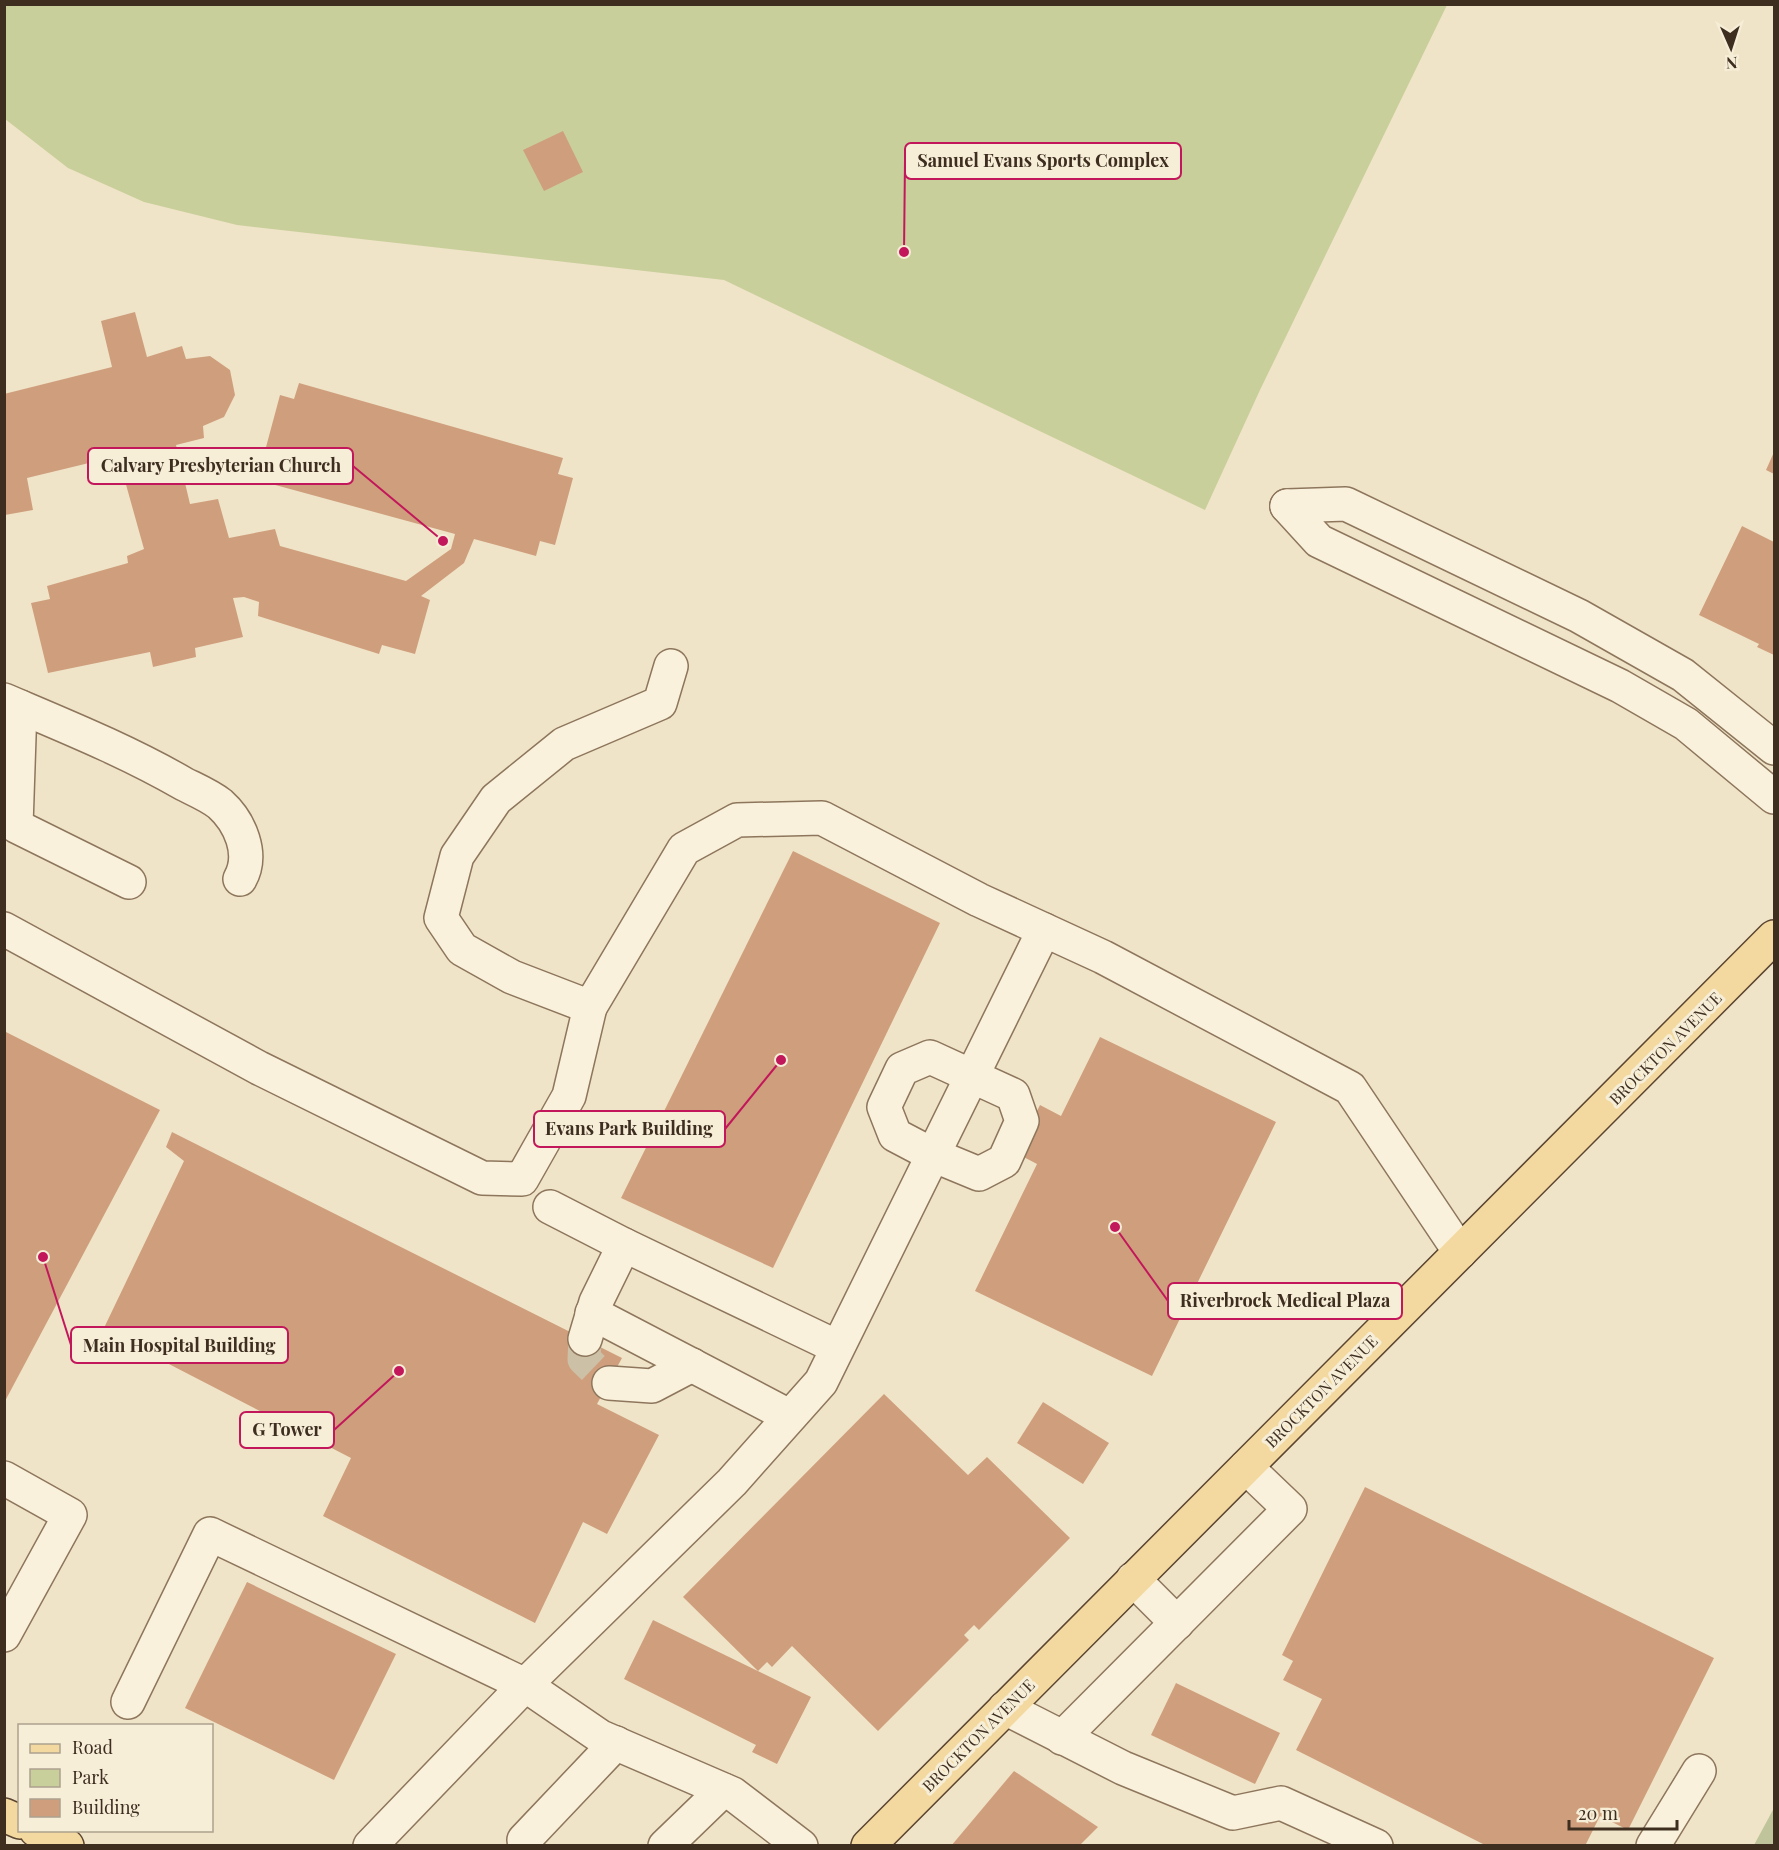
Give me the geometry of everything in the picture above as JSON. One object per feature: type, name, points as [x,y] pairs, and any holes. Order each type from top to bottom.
[{"type":"main road","name":"BROCKTON AVENUE","points":[[881,1842],[1005,1708],[1774,937]]},
{"type":"main road","points":[[4,1815],[18,1821]]},
{"type":"main road","points":[[40,1832],[67,1845]]},
{"type":"lane","points":[[1774,748],[1683,675],[1579,616],[1346,504],[1287,506],[1319,541],[1620,686],[1686,724],[1774,797]]},
{"type":"lane","points":[[590,1007],[512,977],[462,949],[441,918],[457,856],[496,799],[564,744],[660,702],[671,666]]},
{"type":"lane","points":[[129,882],[16,826],[12,703],[161,771],[220,804],[240,828],[246,852],[244,872],[240,879]]},
{"type":"lane","points":[[4,929],[259,1068],[482,1178],[522,1179],[569,1096],[590,1007],[684,849],[737,820],[822,818],[979,900],[1103,957],[1350,1088],[1460,1252]]},
{"type":"lane","points":[[370,1845],[525,1685],[732,1482],[820,1382],[1044,930]]},
{"type":"lane","points":[[930,1057],[1012,1095],[1022,1121],[1004,1161],[979,1174],[933,1155],[895,1134],[884,1107],[902,1069],[930,1057]]},
{"type":"lane","points":[[550,1207],[837,1347]]},
{"type":"lane","points":[[624,1245],[609,1273],[589,1326],[692,1365],[789,1416]]},
{"type":"lane","points":[[609,1383],[652,1386],[692,1365]]},
{"type":"lane","points":[[1062,1738],[1290,1509],[1246,1467]]},
{"type":"lane","points":[[4,1478],[70,1515],[4,1635]]},
{"type":"lane","points":[[128,1702],[210,1534],[525,1685],[601,1737],[733,1794],[801,1845]]},
{"type":"lane","points":[[1134,1580],[1177,1623]]},
{"type":"lane","points":[[1005,1708],[1123,1768],[1233,1813],[1281,1803],[1376,1845]]},
{"type":"lane","points":[[526,1843],[616,1743]]},
{"type":"lane","points":[[1653,1845],[1699,1771]]},
{"type":"lane","points":[[665,1845],[723,1790]]},
{"type":"green space","points":[[4,5],[1447,5],[1260,390],[1205,510],[724,280],[237,225],[144,202],[68,168],[5,119]]},
{"type":"green space","points":[[1774,1808],[1774,1845],[1754,1845]]},
{"type":"building","points":[[563,131],[583,172],[544,191],[523,150]]},
{"type":"building","points":[[135,312],[147,357],[182,346],[186,359],[210,356],[230,370],[235,395],[224,417],[203,426],[204,438],[176,445],[190,504],[218,499],[229,538],[275,529],[280,546],[406,581],[451,549],[455,534],[268,483],[273,465],[262,462],[280,395],[294,399],[299,383],[563,458],[558,474],[573,478],[555,545],[540,541],[536,556],[474,539],[464,563],[421,596],[430,600],[415,654],[382,645],[379,654],[258,616],[259,602],[244,597],[233,598],[243,637],[195,648],[196,657],[153,667],[150,652],[48,673],[31,603],[50,599],[47,586],[128,563],[127,556],[144,549],[118,456],[27,478],[33,510],[5,515],[4,394],[112,367],[101,321]]},
{"type":"building","points":[[1774,452],[1774,474],[1766,470]]},
{"type":"building","points":[[1742,526],[1774,542],[1774,655],[1757,647],[1759,644],[1699,615]]},
{"type":"building","points":[[793,851],[940,923],[773,1268],[621,1198]]},
{"type":"building","points":[[4,1031],[160,1110],[4,1403]]},
{"type":"building","points":[[1100,1037],[1276,1122],[1152,1376],[975,1291],[1037,1164],[1016,1153],[1040,1105],[1061,1116]]},
{"type":"building","points":[[172,1132],[622,1358],[597,1404],[659,1435],[607,1534],[583,1522],[535,1623],[323,1516],[351,1458],[103,1330],[184,1161],[166,1147]]},
{"type":"building","points":[[884,1394],[968,1475],[987,1457],[1070,1538],[979,1630],[974,1625],[964,1635],[969,1640],[878,1731],[792,1646],[772,1667],[767,1662],[758,1671],[683,1597]]},
{"type":"building","points":[[1043,1402],[1109,1443],[1083,1484],[1017,1443]]},
{"type":"building","points":[[1365,1487],[1714,1658],[1628,1830],[1600,1816],[1585,1846],[1487,1846],[1296,1750],[1322,1699],[1283,1680],[1293,1661],[1282,1655]]},
{"type":"building","points":[[247,1582],[396,1654],[334,1780],[185,1708]]},
{"type":"building","points":[[653,1620],[811,1697],[777,1764],[752,1752],[756,1745],[624,1679]]},
{"type":"building","points":[[1176,1683],[1280,1733],[1255,1784],[1151,1735]]},
{"type":"building","points":[[1014,1771],[1098,1827],[1079,1846],[951,1846]]},
{"type":"tunnel","points":[[585,1339],[584,1359],[609,1383]]},
{"type":"place","name":"Samuel Evans Sports Complex","points":[[904,252]]},
{"type":"place","name":"Calvary Presbyterian Church","points":[[443,541]]},
{"type":"place","name":"Evans Park Building","points":[[781,1060]]},
{"type":"place","name":"Riverbrock Medical Plaza","points":[[1115,1227]]},
{"type":"place","name":"Main Hospital Building","points":[[43,1257]]},
{"type":"place","name":"G Tower","points":[[399,1371]]}]
